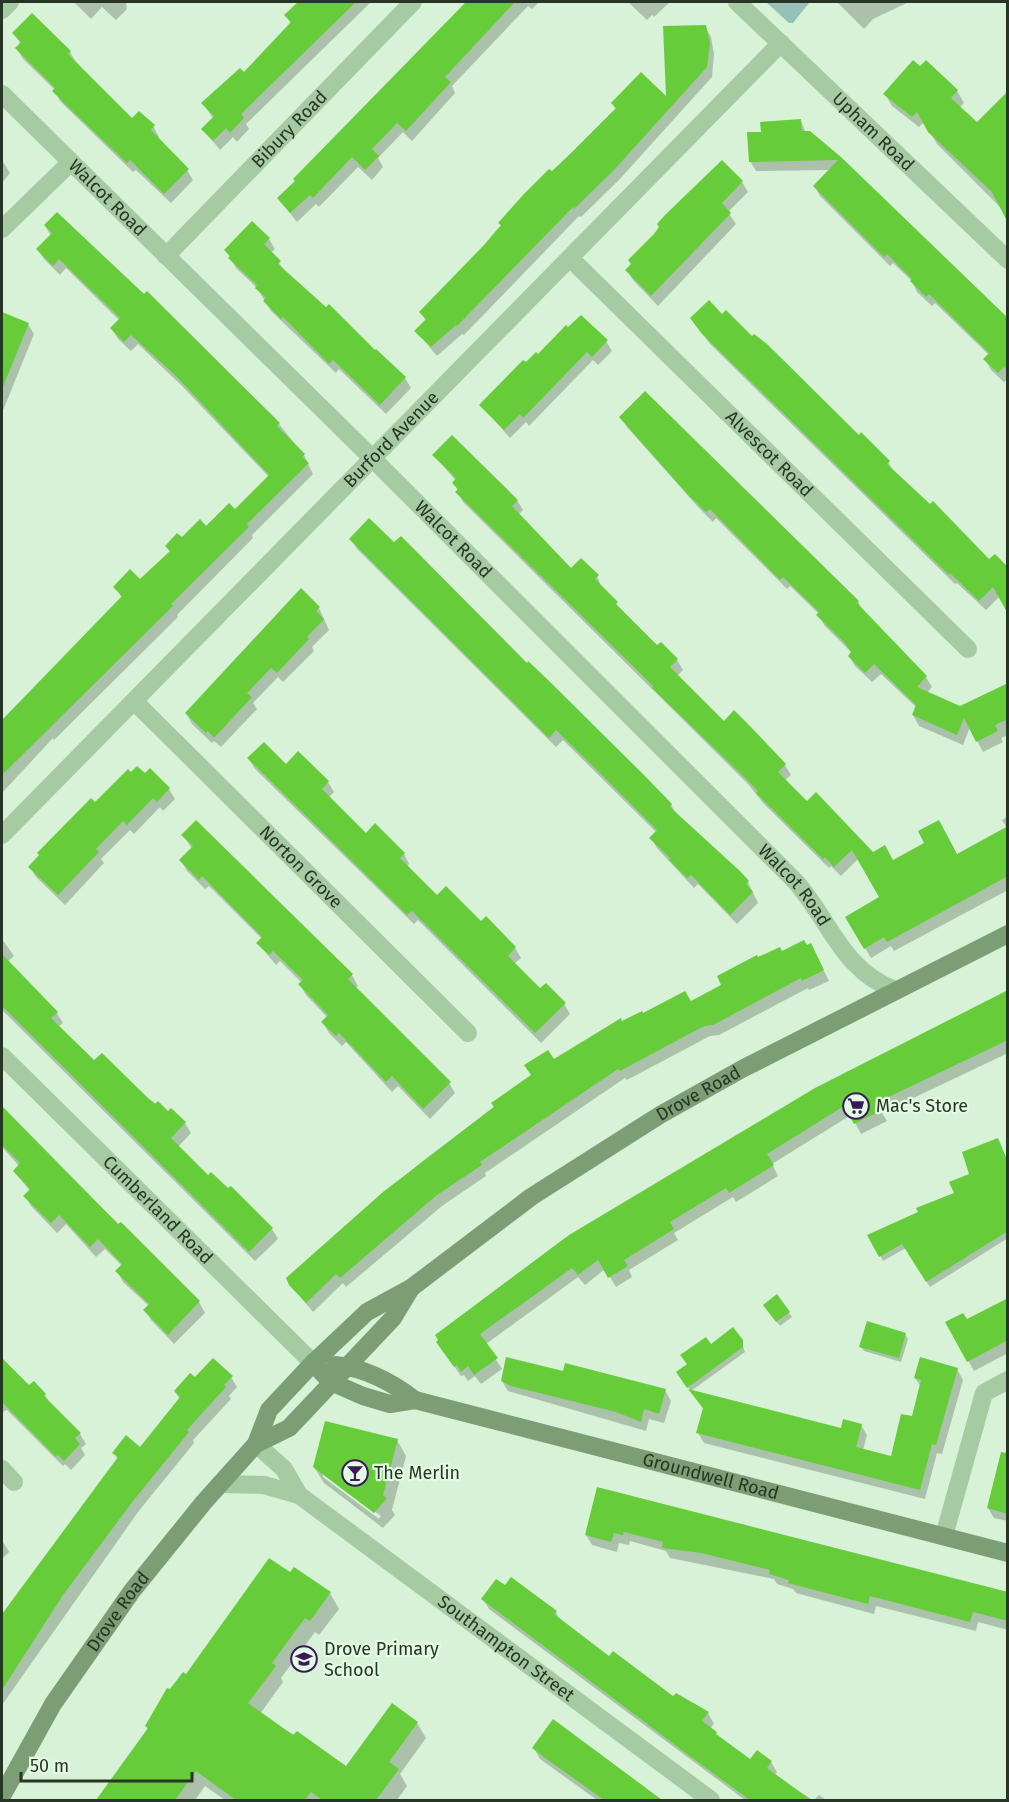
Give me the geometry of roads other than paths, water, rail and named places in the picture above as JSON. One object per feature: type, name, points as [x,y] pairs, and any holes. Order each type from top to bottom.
[{"type":"main road","name":"Drove Road","points":[[2,1796],[31,1740],[97,1638],[166,1547],[256,1444],[269,1410],[313,1363],[367,1312],[411,1288],[516,1208],[597,1153],[733,1073],[1008,934]]},
{"type":"main road","name":"Drove Road","points":[[256,1444],[289,1428],[393,1318],[411,1288]]},
{"type":"main road","name":"Groundwell Road","points":[[313,1363],[346,1366],[396,1385],[415,1400]]},
{"type":"main road","points":[[313,1363],[331,1382]]},
{"type":"main road","name":"Groundwell Road","points":[[331,1382],[390,1404],[415,1400],[1008,1553]]},
{"type":"street","points":[[2,10],[10,2]]},
{"type":"street","name":"Bibury Road","points":[[166,256],[413,2]]},
{"type":"street","name":"Upham Road","points":[[737,2],[1008,260]]},
{"type":"street","name":"Burford Avenue","points":[[2,835],[781,43]]},
{"type":"street","name":"Walcot Road","points":[[2,94],[796,882],[842,947],[866,976],[895,990]]},
{"type":"street","points":[[2,229],[70,163]]},
{"type":"street","name":"Alvescot Road","points":[[571,259],[968,649]]},
{"type":"street","name":"Norton Grove","points":[[135,702],[468,1034]]},
{"type":"street","name":"Cumberland Road","points":[[2,1056],[313,1363]]},
{"type":"street","points":[[944,1536],[984,1392],[1008,1380]]},
{"type":"street","name":"Southampton Street","points":[[256,1444],[284,1469],[299,1495]]},
{"type":"street","name":"Southampton Street","points":[[220,1484],[264,1485],[299,1495],[711,1800]]},
{"type":"place","name":"Mac's Store","points":[[856,1106]]},
{"type":"place","name":"The Merlin","points":[[355,1473]]},
{"type":"place","name":"Drove Primary School","points":[[304,1659]]}]
